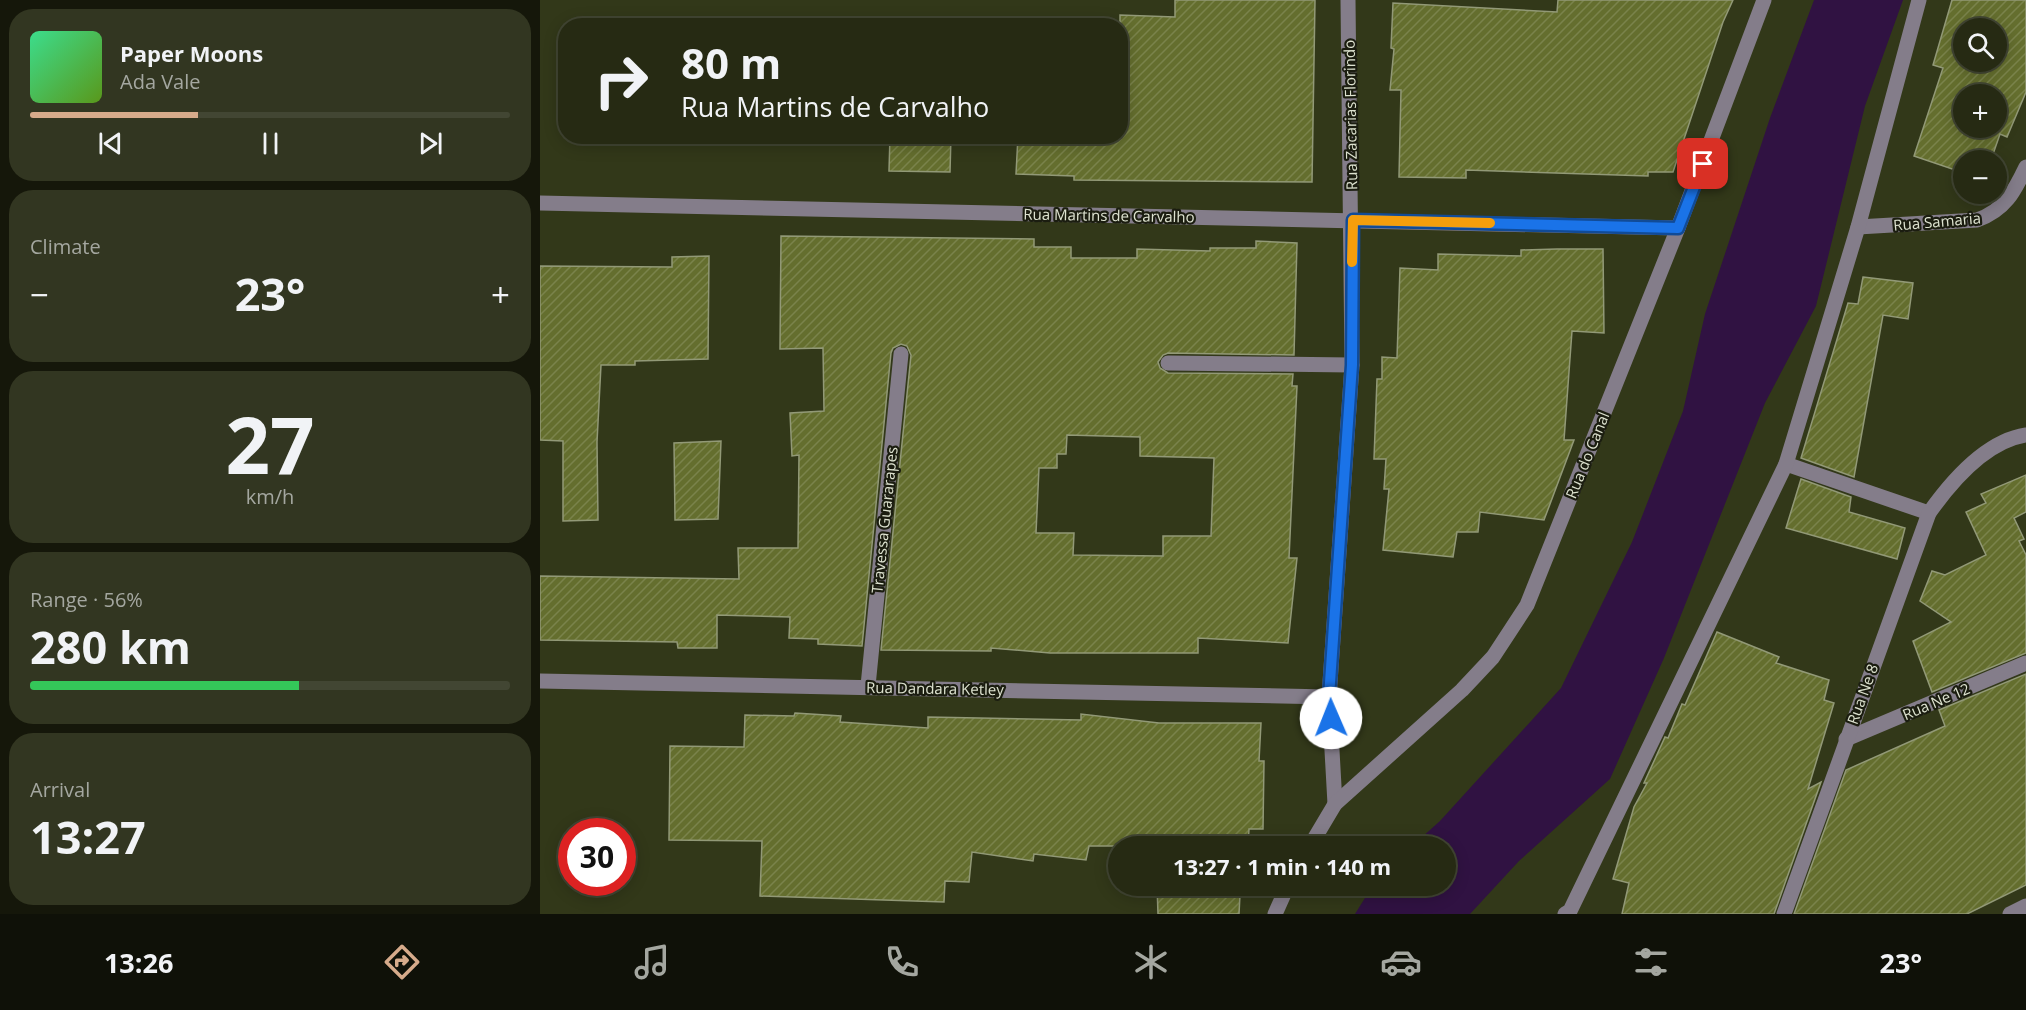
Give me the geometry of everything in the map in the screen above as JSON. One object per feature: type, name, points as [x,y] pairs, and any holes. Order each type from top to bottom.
[{"type":"street","name":"Rua Zacarias Florindo","points":[[1335,804],[1329,697],[1352,365],[1353,220],[1348,0]]},
{"type":"street","name":"Rua do Canal","points":[[1316,836],[1335,804],[1462,690],[1493,657],[1527,605],[1678,228],[1764,0]]},
{"type":"street","points":[[1568,913],[1786,464],[1858,227],[1920,0]]},
{"type":"street","name":"Rua Samaria","points":[[1858,227],[1977,220],[1993,214],[2004,206],[2026,167]]},
{"type":"street","name":"Rua Martins de Carvalho","points":[[540,203],[1678,228]]},
{"type":"street","name":"Travessa Guararapes","points":[[868,686],[901,354]]},
{"type":"street","points":[[1168,363],[1352,365]]},
{"type":"street","name":"Rua Ne 8","points":[[1784,914],[1929,513],[1952,480],[1984,455],[2015,436],[2026,435]]},
{"type":"street","points":[[1786,464],[1929,513]]},
{"type":"street","name":"Rua Ne 12","points":[[1846,739],[2026,663]]},
{"type":"street","name":"Rua Dandara Ketley","points":[[540,681],[1329,697]]},
{"type":"street","points":[[1275,914],[1283,896]]},
{"type":"street","points":[[2010,914],[2026,906]]},
{"type":"shaded area","points":[[1814,0],[1903,0],[1865,106],[1816,306],[1765,403],[1664,658],[1610,779],[1519,861],[1470,914],[1355,914],[1366,896],[1456,896],[1456,836],[1423,836],[1440,821],[1561,688],[1632,542],[1683,411],[1705,314],[1770,118]]},
{"type":"building","points":[[1175,0],[1315,0],[1312,182],[1074,180],[1074,176],[1016,174],[1018,144],[1128,144],[1128,18],[1120,18],[1120,15],[1175,17]]},
{"type":"building","points":[[1558,0],[1733,0],[1723,22],[1673,172],[1648,172],[1648,176],[1466,170],[1466,178],[1399,177],[1401,90],[1390,90],[1394,49],[1391,48],[1393,3],[1557,12]]},
{"type":"building","points":[[1952,0],[2026,0],[2026,92],[2007,137],[2007,84],[1953,84],[1953,138],[1999,138],[1994,150],[1953,150],[1953,169],[1914,156],[1943,68],[1933,65]]},
{"type":"building","points":[[890,144],[951,144],[950,172],[889,171]]},
{"type":"building","points":[[781,236],[1034,239],[1034,247],[1071,247],[1071,258],[1137,258],[1137,249],[1210,251],[1210,248],[1256,248],[1256,241],[1297,243],[1294,355],[1168,353],[1163,355],[1158,362],[1160,368],[1168,373],[1293,374],[1292,386],[1297,386],[1289,558],[1297,558],[1288,643],[1198,638],[1198,653],[1050,653],[991,648],[991,651],[881,650],[911,355],[907,346],[901,344],[893,348],[891,353],[862,646],[818,644],[818,639],[789,638],[790,617],[717,615],[717,648],[678,648],[677,642],[540,640],[540,576],[739,579],[738,548],[798,548],[799,455],[792,456],[790,413],[824,411],[823,348],[780,349]],"holes":[[[1067,435],[1140,437],[1140,456],[1214,458],[1211,536],[1163,536],[1163,556],[1073,555],[1074,533],[1036,533],[1039,468],[1057,468],[1057,454],[1066,454]]]},
{"type":"building","points":[[1603,249],[1604,333],[1572,331],[1564,440],[1574,440],[1544,520],[1480,512],[1478,532],[1457,532],[1453,557],[1383,550],[1389,489],[1384,489],[1386,459],[1374,459],[1377,379],[1382,379],[1382,357],[1397,358],[1400,268],[1438,270],[1438,254],[1521,256],[1521,250]]},
{"type":"building","points":[[709,256],[708,359],[635,361],[635,365],[601,365],[597,442],[598,520],[563,521],[563,441],[540,440],[540,266],[672,267],[672,257]]},
{"type":"building","points":[[1863,277],[1913,283],[1908,319],[1883,315],[1854,477],[1801,458],[1848,303],[1858,304]]},
{"type":"building","points":[[721,441],[718,519],[675,520],[674,443]]},
{"type":"building","points":[[2026,475],[2026,512],[2014,518],[2024,539],[2019,541],[2026,555],[2026,653],[1932,692],[1913,641],[1951,622],[1920,601],[1932,571],[1945,575],[1986,555],[1966,512],[1986,503],[1981,494]]},
{"type":"building","points":[[1801,479],[1851,497],[1849,512],[1905,528],[1897,559],[1786,528]]},
{"type":"building","points":[[1717,632],[1779,657],[1776,663],[1829,680],[1824,700],[1834,703],[1808,789],[1821,782],[1774,914],[1622,914],[1629,883],[1613,879],[1634,807],[1647,783],[1644,783],[1665,737],[1668,738],[1682,704],[1685,705]]},
{"type":"building","points":[[2026,674],[2026,885],[1967,914],[1794,914],[1846,770],[1945,726],[1939,710]]},
{"type":"building","points":[[795,713],[841,716],[840,722],[928,728],[928,717],[1081,720],[1081,714],[1159,723],[1261,723],[1259,761],[1264,761],[1263,829],[1249,829],[1249,836],[1108,836],[1108,846],[1089,846],[1086,860],[1034,854],[1033,861],[972,852],[969,882],[945,881],[944,902],[760,896],[762,841],[669,840],[670,746],[744,747],[745,715],[794,716]]},
{"type":"building","points":[[1157,896],[1240,896],[1239,914],[1158,914]]},
{"type":"slow traffic","points":[[1352,262],[1353,220],[1490,223]]},
{"type":"route","points":[[1331,718],[1329,697],[1352,365],[1353,220],[1678,228],[1703,164]]}]
